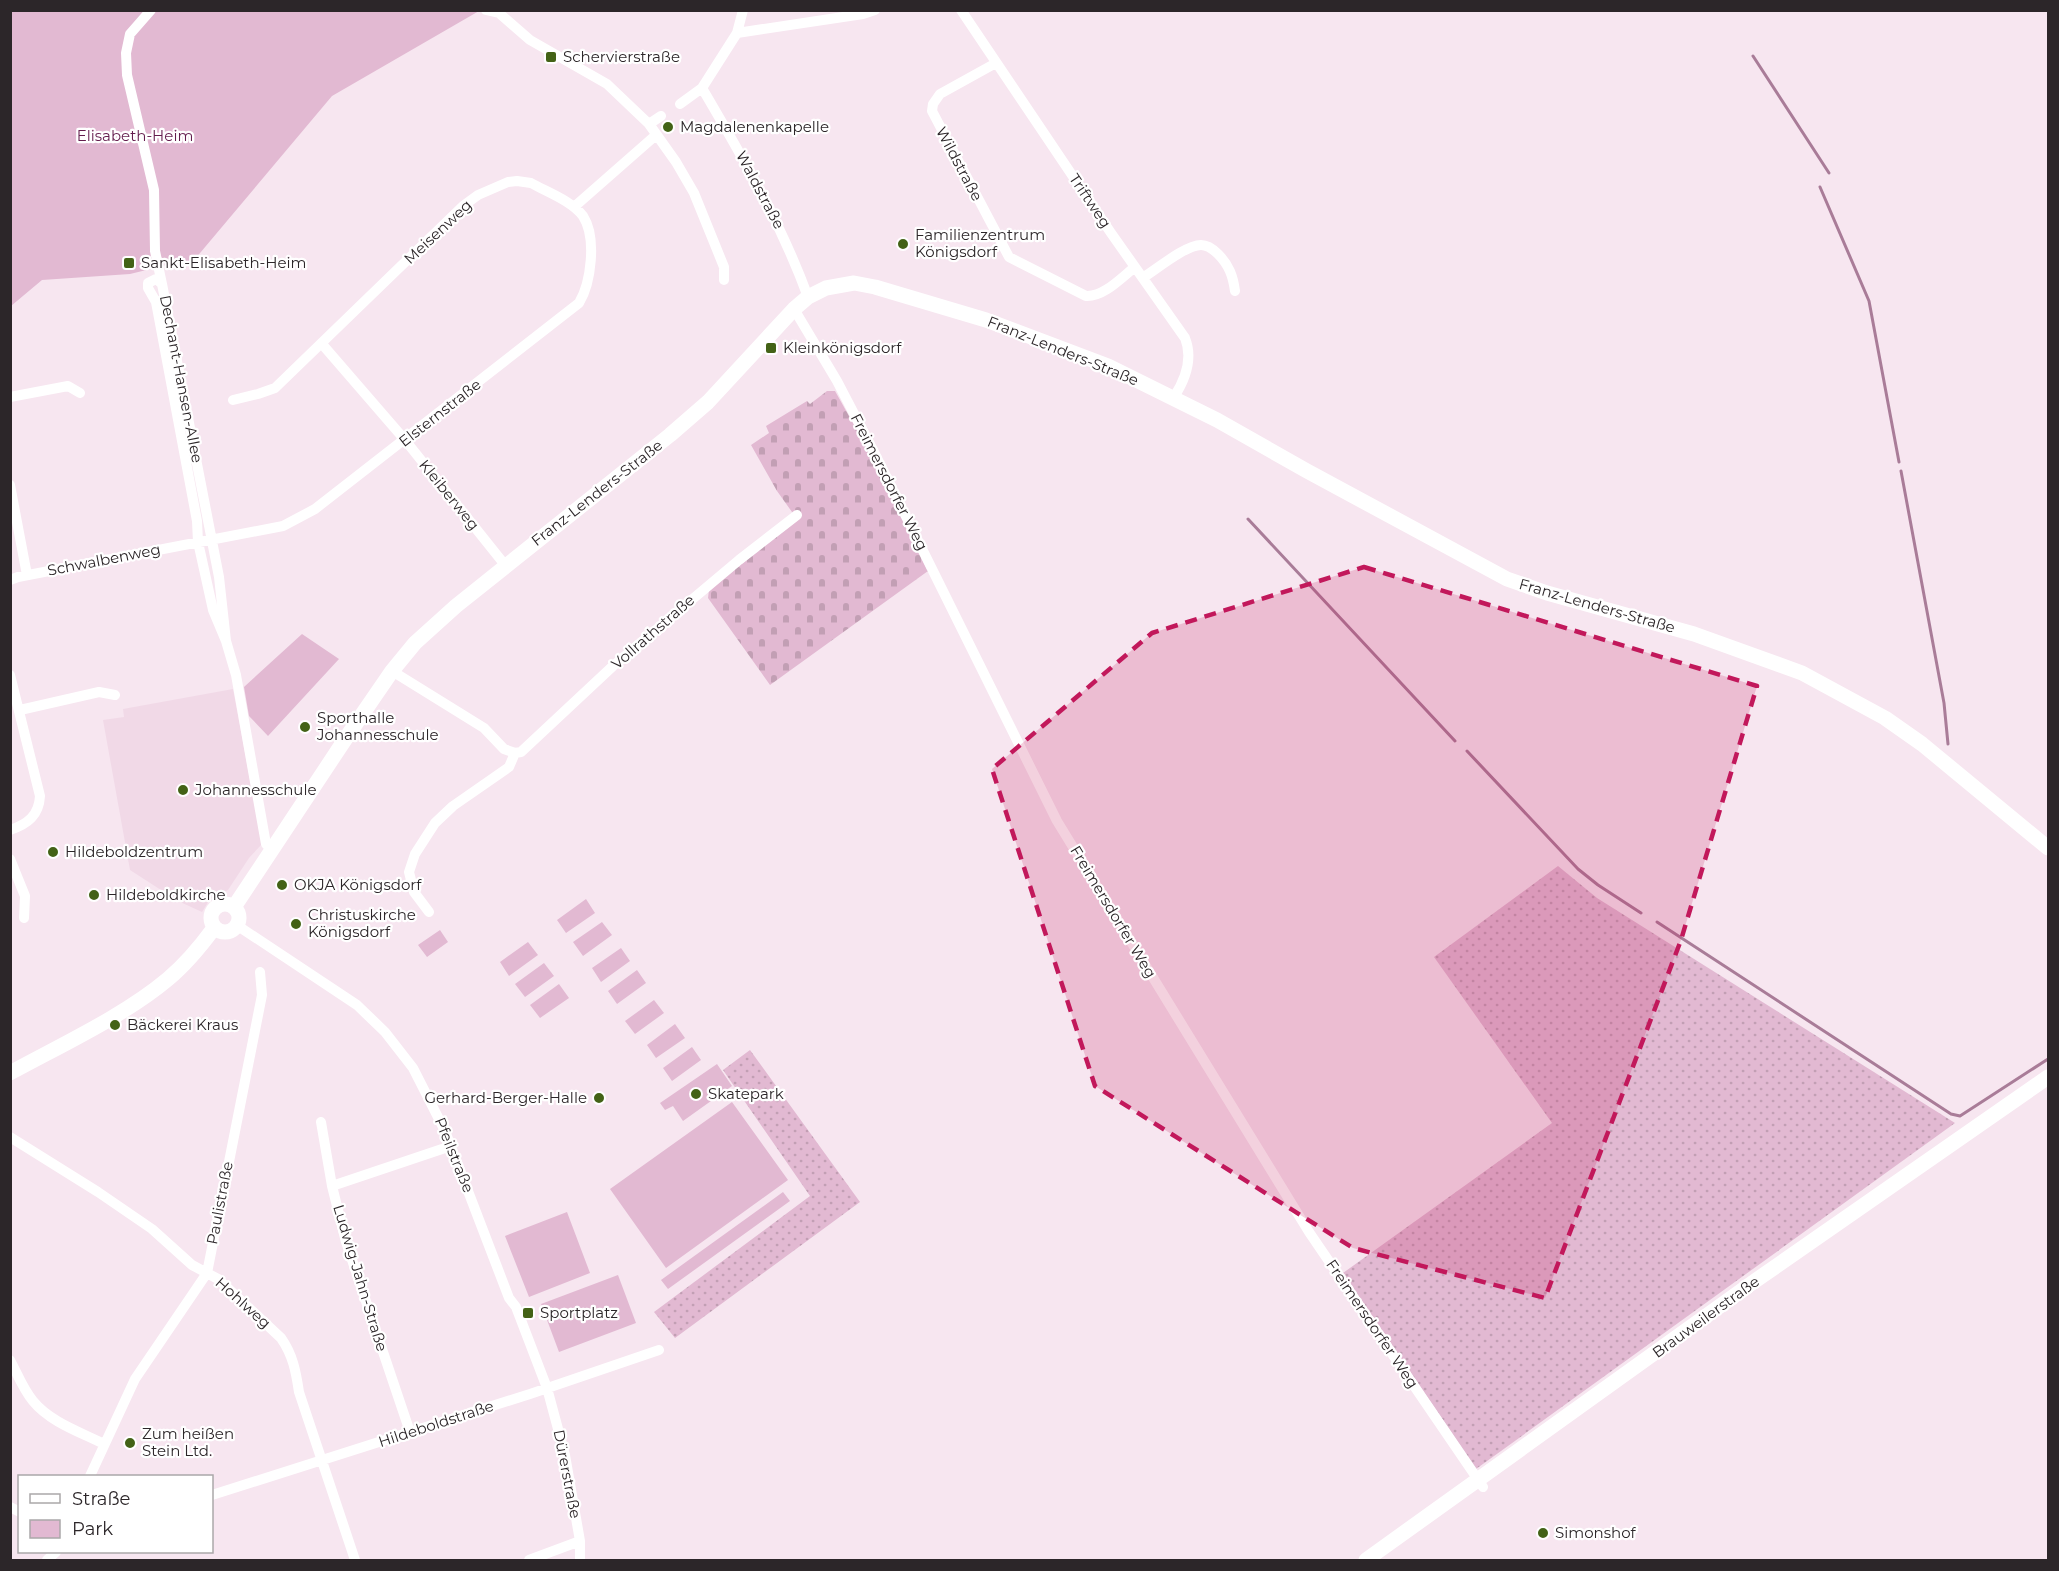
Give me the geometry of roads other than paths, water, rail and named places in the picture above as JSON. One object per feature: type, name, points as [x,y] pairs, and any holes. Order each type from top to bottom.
[{"type":"street","points":[[151,10],[130,34],[126,53],[127,75],[154,189],[155,251],[162,284]]},
{"type":"street","points":[[486,10],[499,13],[530,40],[607,84],[649,124],[676,162],[694,193],[724,267],[724,280]]},
{"type":"street","points":[[680,104],[702,88],[737,33],[742,10]]},
{"type":"street","points":[[737,33],[863,14],[875,10]]},
{"type":"street","name":"Triftweg","points":[[961,10],[1185,338],[1189,346],[1188,360],[1174,397]]},
{"type":"street","name":"Wildstraße","points":[[996,63],[940,94],[933,104],[932,111],[1009,257],[1076,291],[1092,296],[1103,291],[1135,267]]},
{"type":"street","name":"Waldstraße","points":[[702,88],[773,213],[795,260],[808,297]]},
{"type":"street","points":[[649,124],[661,116]]},
{"type":"street","points":[[574,207],[656,135]]},
{"type":"street","name":"Meisenweg","points":[[233,400],[275,388],[435,233],[478,195],[508,182],[524,181],[574,207]]},
{"type":"street","name":"Elsternstraße","points":[[198,542],[282,526],[315,509],[579,303],[588,282],[590,247],[587,225],[583,216],[574,207]]},
{"type":"street","points":[[1144,277],[1189,248],[1203,245],[1214,249],[1225,261],[1232,273],[1235,291]]},
{"type":"street","name":"Dechant-Hansen-Allee","points":[[226,641],[219,577],[162,284],[156,279],[151,280],[148,288],[156,302],[198,542],[213,610],[226,641],[236,675],[266,844],[272,850]]},
{"type":"street","name":"Franz-Lenders-Straße","points":[[234,907],[392,671],[415,643],[505,565],[670,435],[708,402],[794,309],[808,297],[826,288],[854,284],[918,298],[1053,344],[1108,366],[1174,397],[1507,579],[1546,593],[1694,634],[1802,673],[1885,718],[1922,744],[2049,848]]},
{"type":"street","name":"Freimersdorfer Weg","points":[[794,309],[837,381],[874,452],[1057,821],[1304,1223],[1481,1484]]},
{"type":"street","name":"Kleiberweg","points":[[322,344],[405,440],[505,565]]},
{"type":"street","points":[[10,397],[68,386],[80,393]]},
{"type":"street","points":[[10,485],[27,575]]},
{"type":"street","name":"Vollrathstraße","points":[[429,912],[414,892],[409,872],[415,854],[435,823],[453,806],[509,767],[514,753],[526,748],[613,666],[695,596],[797,515]]},
{"type":"street","name":"Schwalbenweg","points":[[10,580],[198,542]]},
{"type":"street","points":[[392,671],[484,728],[504,749],[514,753]]},
{"type":"street","points":[[10,675],[40,796],[40,807],[30,821],[10,830]]},
{"type":"street","points":[[20,710],[99,692],[115,695]]},
{"type":"street","points":[[10,860],[25,896],[24,918]]},
{"type":"street","points":[[225,904],[234,907],[239,914],[237,926],[227,933],[214,928],[210,920],[216,907],[225,904]]},
{"type":"street","name":"Pfeilstraße","points":[[237,926],[347,997],[379,1026],[413,1068],[431,1100],[451,1146],[509,1298],[516,1307],[547,1388]]},
{"type":"street","points":[[10,1073],[153,991],[191,957],[214,928]]},
{"type":"street","name":"Paulistraße","points":[[90,1475],[135,1379],[207,1273],[262,995],[260,972]]},
{"type":"street","name":"Brauweilerstraße","points":[[1366,1560],[1481,1484],[1752,1283],[2049,1077]]},
{"type":"street","name":"Ludwig-Jahn-Straße","points":[[321,1122],[332,1186],[350,1256],[410,1432]]},
{"type":"street","name":"Hohlweg","points":[[10,1137],[152,1229],[192,1264],[218,1279],[281,1338],[289,1348],[296,1367],[299,1392],[355,1560]]},
{"type":"street","points":[[332,1186],[451,1146]]},
{"type":"street","name":"Hildeboldstraße","points":[[213,1495],[659,1350]]},
{"type":"street","points":[[10,1360],[28,1393],[40,1408],[65,1425],[104,1444]]},
{"type":"street","name":"Dürerstraße","points":[[547,1388],[565,1455],[580,1541],[580,1560]]},
{"type":"street","points":[[529,1560],[580,1541]]},
{"type":"waterway","points":[[1753,56],[1829,173]]},
{"type":"waterway","points":[[1820,187],[1869,301],[1899,462]]},
{"type":"waterway","points":[[1901,471],[1944,703],[1948,744]]},
{"type":"waterway","points":[[1248,519],[1455,741]]},
{"type":"waterway","points":[[1467,751],[1578,869],[1641,913]]},
{"type":"waterway","points":[[1657,922],[1951,1114],[1960,1116],[2048,1059]]},
{"type":"place","name":"Schervierstraße","points":[[551,57]]},
{"type":"place","name":"Magdalenenkapelle","points":[[668,127]]},
{"type":"place","name":"Familienzentrum Königsdorf","points":[[903,244]]},
{"type":"place","name":"Sankt-Elisabeth-Heim","points":[[129,263]]},
{"type":"place","name":"Kleinkönigsdorf","points":[[771,348]]},
{"type":"place","name":"Sporthalle Johannesschule","points":[[305,727]]},
{"type":"place","name":"Johannesschule","points":[[183,790]]},
{"type":"place","name":"Hildeboldzentrum","points":[[53,852]]},
{"type":"place","name":"OKJA Königsdorf","points":[[282,885]]},
{"type":"place","name":"Hildeboldkirche","points":[[94,895]]},
{"type":"place","name":"Christuskirche Königsdorf","points":[[296,924]]},
{"type":"place","name":"Bäckerei Kraus","points":[[115,1025]]},
{"type":"place","name":"Skatepark","points":[[696,1094]]},
{"type":"place","name":"Gerhard-Berger-Halle","points":[[599,1098]]},
{"type":"place","name":"Sportplatz","points":[[528,1313]]},
{"type":"place","name":"Zum heißen Stein Ltd.","points":[[130,1443]]},
{"type":"place","name":"Simonshof","points":[[1543,1533]]},
{"type":"park label","name":"Elisabeth-Heim","points":[[135,136]]}]
